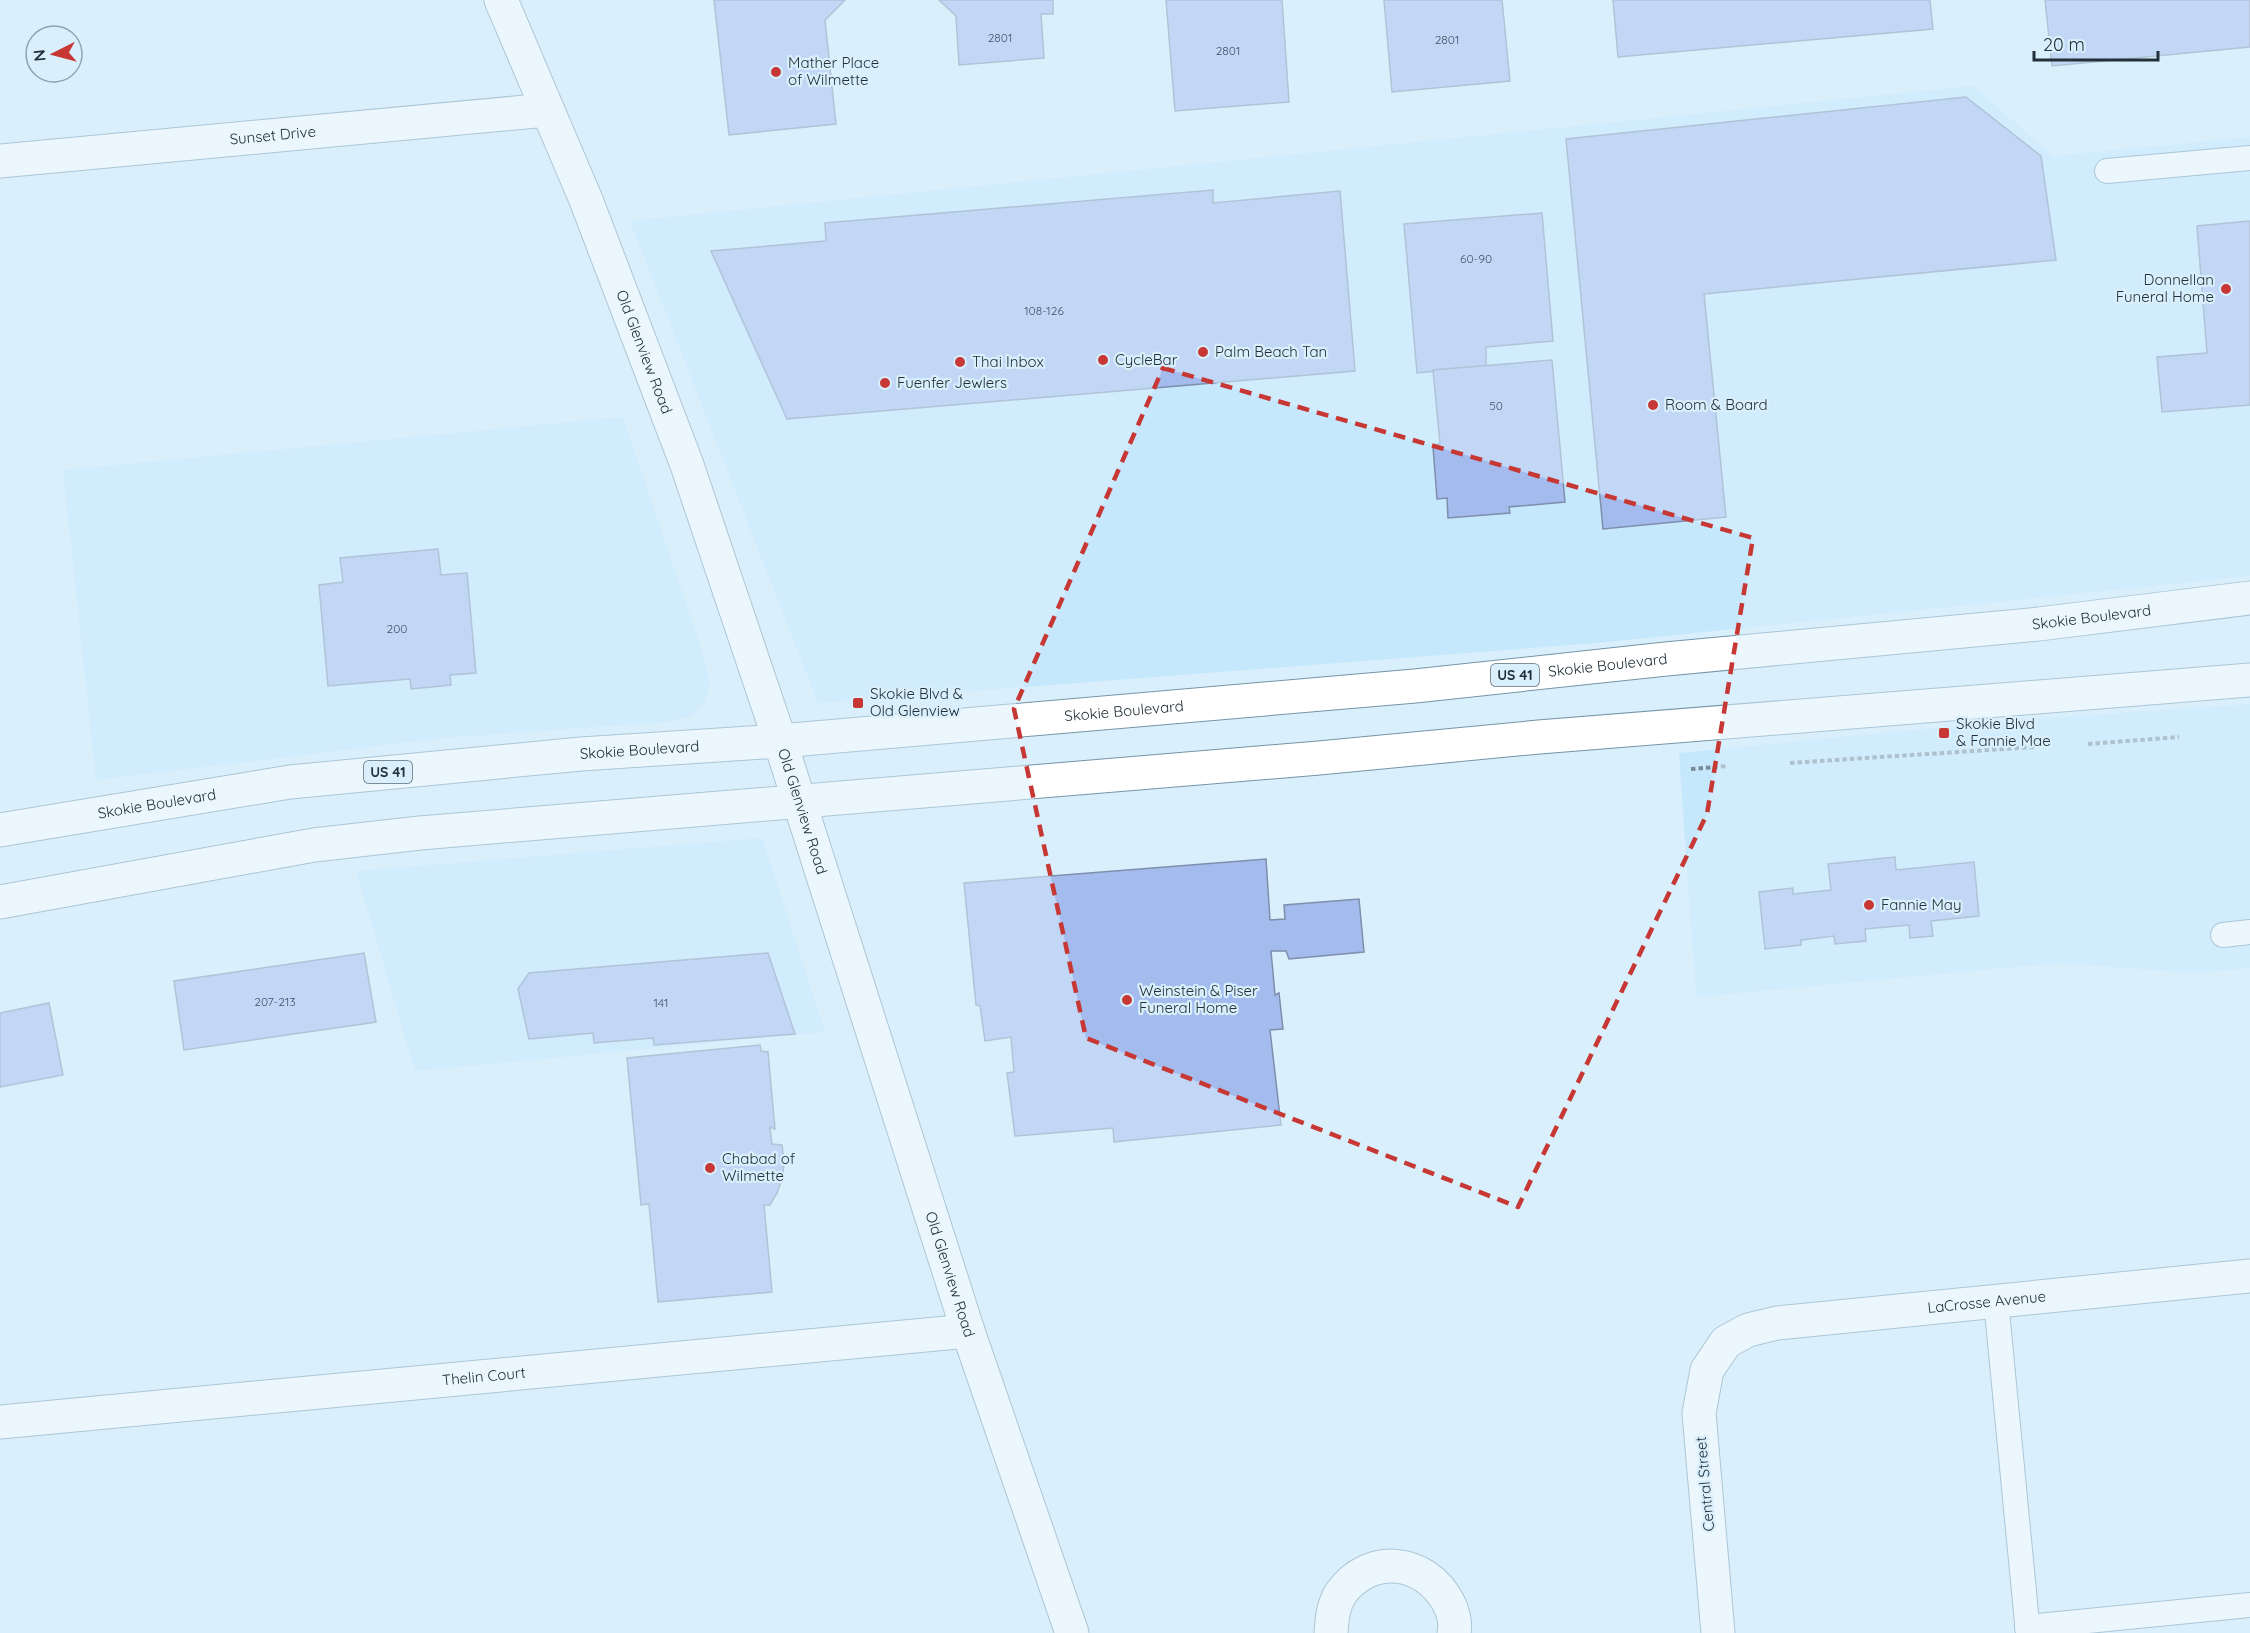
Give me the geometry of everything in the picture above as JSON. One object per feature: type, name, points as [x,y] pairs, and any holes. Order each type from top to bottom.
[{"type":"main road","name":"Old Glenview Road","points":[[501,0],[586,200],[687,465],[780,741],[968,1331],[1072,1633]]},
{"type":"main road","name":"Sunset Drive","points":[[0,161],[547,110]]},
{"type":"main road","name":"Skokie Boulevard","points":[[0,830],[290,782],[581,754],[780,741],[1415,686],[1666,659],[2039,624],[2250,598]]},
{"type":"main road","points":[[0,902],[314,845],[420,833],[1308,759],[1562,735],[2250,680]]},
{"type":"main road","name":"LaCrosse Avenue","points":[[1726,1342],[1748,1330],[1777,1323],[2250,1276]]},
{"type":"main road","name":"Thelin Court","points":[[0,1422],[968,1331]]},
{"type":"main road","name":"Central Street","points":[[1718,1633],[1699,1413],[1707,1370],[1726,1342]]},
{"type":"main road","points":[[1331,1633],[1332,1613],[1340,1595],[1353,1580],[1370,1570],[1390,1566],[1410,1568],[1419,1572],[1442,1590],[1451,1608],[1454,1633]]},
{"type":"lane","points":[[2107,171],[2250,158]]},
{"type":"lane","points":[[2223,935],[2250,932]]},
{"type":"lane","points":[[1996,1301],[2027,1630],[2250,1605]]},
{"type":"path","points":[[2088,744],[2179,737]]},
{"type":"path","points":[[1790,762],[2034,747]]},
{"type":"path","points":[[1691,769],[1728,766]]},
{"type":"highlighted area","points":[[1163,368],[1753,538],[1707,814],[1518,1207],[1086,1038],[1014,709]]},
{"type":"shaded area","points":[[1973,86],[2053,156],[2250,137],[2250,576],[1597,643],[818,703],[630,221]]},
{"type":"shaded area","points":[[623,417],[710,681],[705,702],[691,716],[667,722],[443,738],[96,780],[63,470]]},
{"type":"shaded area","points":[[2250,704],[2250,968],[2196,973],[2059,963],[1696,997],[1679,753],[2008,721]]},
{"type":"shaded area","points":[[762,838],[825,1032],[415,1071],[356,871]]},
{"type":"building","name":"Mather Place of Wilmette","points":[[714,0],[845,0],[825,20],[836,124],[729,135]]},
{"type":"building","points":[[939,0],[1053,0],[1053,14],[1041,14],[1044,58],[959,65],[956,16]]},
{"type":"building","points":[[1166,0],[1282,0],[1289,102],[1175,111]]},
{"type":"building","points":[[1384,0],[1502,0],[1510,81],[1392,92]]},
{"type":"building","points":[[1613,0],[1930,0],[1933,29],[1618,57]]},
{"type":"building","points":[[2045,0],[2250,0],[2250,47],[2052,66]]},
{"type":"building","name":"Room & Board","points":[[1966,97],[2041,156],[2056,260],[1704,294],[1726,517],[1603,529],[1566,139]]},
{"type":"building","points":[[1213,190],[1213,203],[1340,191],[1355,371],[787,419],[711,251],[826,241],[825,223]]},
{"type":"building","points":[[1542,213],[1553,341],[1486,347],[1486,366],[1417,373],[1404,224]]},
{"type":"building","name":"Donnellan Funeral Home","points":[[2250,221],[2250,405],[2162,412],[2157,357],[2207,353],[2197,226]]},
{"type":"building","points":[[1552,360],[1565,502],[1509,507],[1510,513],[1448,518],[1447,498],[1437,499],[1433,447],[1440,443],[1433,370]]},
{"type":"building","points":[[438,549],[441,575],[467,573],[476,673],[450,675],[451,685],[411,689],[410,679],[328,686],[319,585],[343,582],[340,558]]},
{"type":"building","name":"Fannie May","points":[[1895,857],[1896,870],[1974,862],[1979,916],[1931,921],[1933,936],[1910,938],[1909,925],[1865,929],[1866,941],[1835,944],[1834,936],[1801,940],[1801,945],[1765,949],[1759,892],[1793,888],[1793,894],[1831,890],[1828,864]]},
{"type":"building","name":"Weinstein & Piser Funeral Home","points":[[1266,859],[1270,920],[1285,919],[1284,905],[1359,899],[1364,952],[1289,959],[1286,951],[1271,951],[1275,995],[1279,993],[1283,1029],[1270,1030],[1281,1125],[1114,1142],[1113,1128],[1015,1136],[1007,1073],[1014,1072],[1011,1037],[985,1041],[980,1006],[976,1005],[964,883]]},
{"type":"building","points":[[364,953],[376,1022],[184,1050],[174,981]]},
{"type":"building","points":[[768,953],[795,1034],[654,1045],[653,1038],[594,1043],[593,1033],[529,1039],[518,989],[529,973]]},
{"type":"building","points":[[49,1003],[63,1075],[0,1087],[0,1013]]},
{"type":"building","name":"Chabad of Wilmette","points":[[760,1045],[761,1051],[768,1052],[775,1129],[770,1127],[772,1144],[782,1145],[784,1160],[783,1176],[777,1193],[770,1205],[764,1205],[772,1292],[658,1302],[649,1204],[641,1205],[627,1058]]},
{"type":"place","name":"Mather Place of Wilmette","points":[[776,72]]},
{"type":"place","name":"Donnellan Funeral Home","points":[[2226,289]]},
{"type":"place","name":"Palm Beach Tan","points":[[1203,352]]},
{"type":"place","name":"CycleBar","points":[[1103,360]]},
{"type":"place","name":"Thai Inbox","points":[[960,362]]},
{"type":"place","name":"Fuenfer Jewlers","points":[[885,383]]},
{"type":"place","name":"Room & Board","points":[[1653,405]]},
{"type":"place","name":"Skokie Blvd & Old Glenview","points":[[858,703]]},
{"type":"place","name":"Skokie Blvd & Fannie Mae","points":[[1944,733]]},
{"type":"place","name":"Fannie May","points":[[1869,905]]},
{"type":"place","name":"Weinstein & Piser Funeral Home","points":[[1127,1000]]},
{"type":"place","name":"Chabad of Wilmette","points":[[710,1168]]}]
